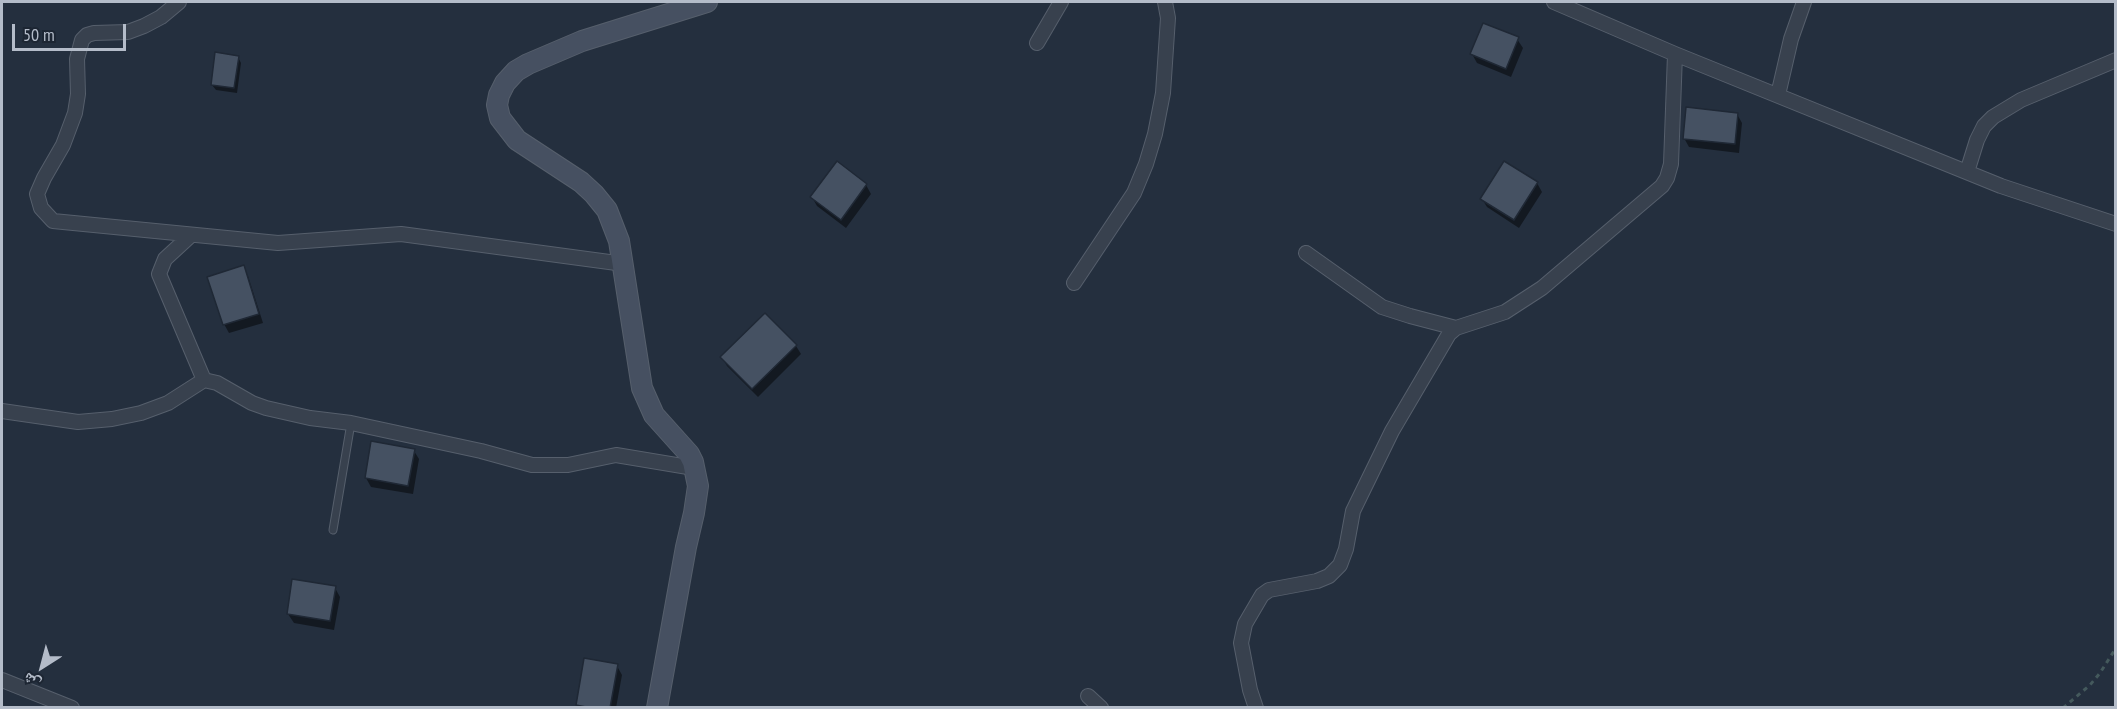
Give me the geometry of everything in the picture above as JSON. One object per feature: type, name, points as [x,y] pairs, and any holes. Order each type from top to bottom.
[{"type":"main road","points":[[657,708],[694,513],[698,486],[694,468],[689,454],[654,415],[642,388],[624,264],[619,241],[606,210],[581,182],[517,140],[500,118],[497,105],[505,83],[516,71],[528,64],[582,41],[707,2]]},
{"type":"street","points":[[179,2],[161,17],[144,26],[128,32],[94,33],[82,40],[78,59],[78,93],[75,113],[63,145],[37,194],[41,208],[53,221],[278,243],[401,234],[624,264]]},
{"type":"street","points":[[1037,43],[1060,2]]},
{"type":"street","points":[[1074,283],[1134,193],[1146,164],[1163,93],[1168,18],[1165,2]]},
{"type":"street","points":[[1554,2],[1675,54],[1967,172],[2115,224]]},
{"type":"street","points":[[1778,95],[1791,39],[1804,2]]},
{"type":"street","points":[[1256,708],[1241,643],[1245,624],[1262,595],[1269,590],[1317,581],[1329,576],[1340,565],[1346,549],[1353,511],[1392,431],[1444,341],[1456,328],[1505,312],[1542,288],[1662,186],[1671,164],[1675,54]]},
{"type":"street","points":[[1967,172],[1977,140],[1984,126],[1993,117],[2021,100],[2115,60]]},
{"type":"street","points":[[190,236],[165,259],[159,274],[204,380]]},
{"type":"street","points":[[1306,253],[1354,289],[1382,306],[1456,328]]},
{"type":"street","points":[[2,411],[78,422],[111,419],[141,413],[168,403],[204,380],[217,383],[252,403],[266,408],[310,418],[351,423],[481,451],[532,465],[568,465],[616,455],[694,468]]},
{"type":"street","points":[[2,680],[72,708]]},
{"type":"street","points":[[1088,696],[1101,708]]},
{"type":"lane","points":[[333,530],[351,423]]},
{"type":"path","points":[[2063,708],[2095,679],[2115,648]]},
{"type":"building","points":[[1483,23],[1519,37],[1506,69],[1470,54]]},
{"type":"building","points":[[215,52],[239,56],[234,88],[211,85]]},
{"type":"building","points":[[1686,107],[1738,113],[1735,144],[1683,139]]},
{"type":"building","points":[[837,161],[867,184],[841,220],[810,197]]},
{"type":"building","points":[[1504,161],[1538,182],[1514,220],[1480,199]]},
{"type":"building","points":[[244,265],[259,314],[223,325],[207,277]]},
{"type":"building","points":[[765,313],[797,345],[752,389],[720,357]]},
{"type":"building","points":[[371,441],[415,449],[408,486],[365,478]]},
{"type":"building","points":[[292,579],[336,586],[330,621],[287,614]]},
{"type":"building","points":[[584,658],[618,664],[610,708],[576,705]]}]
